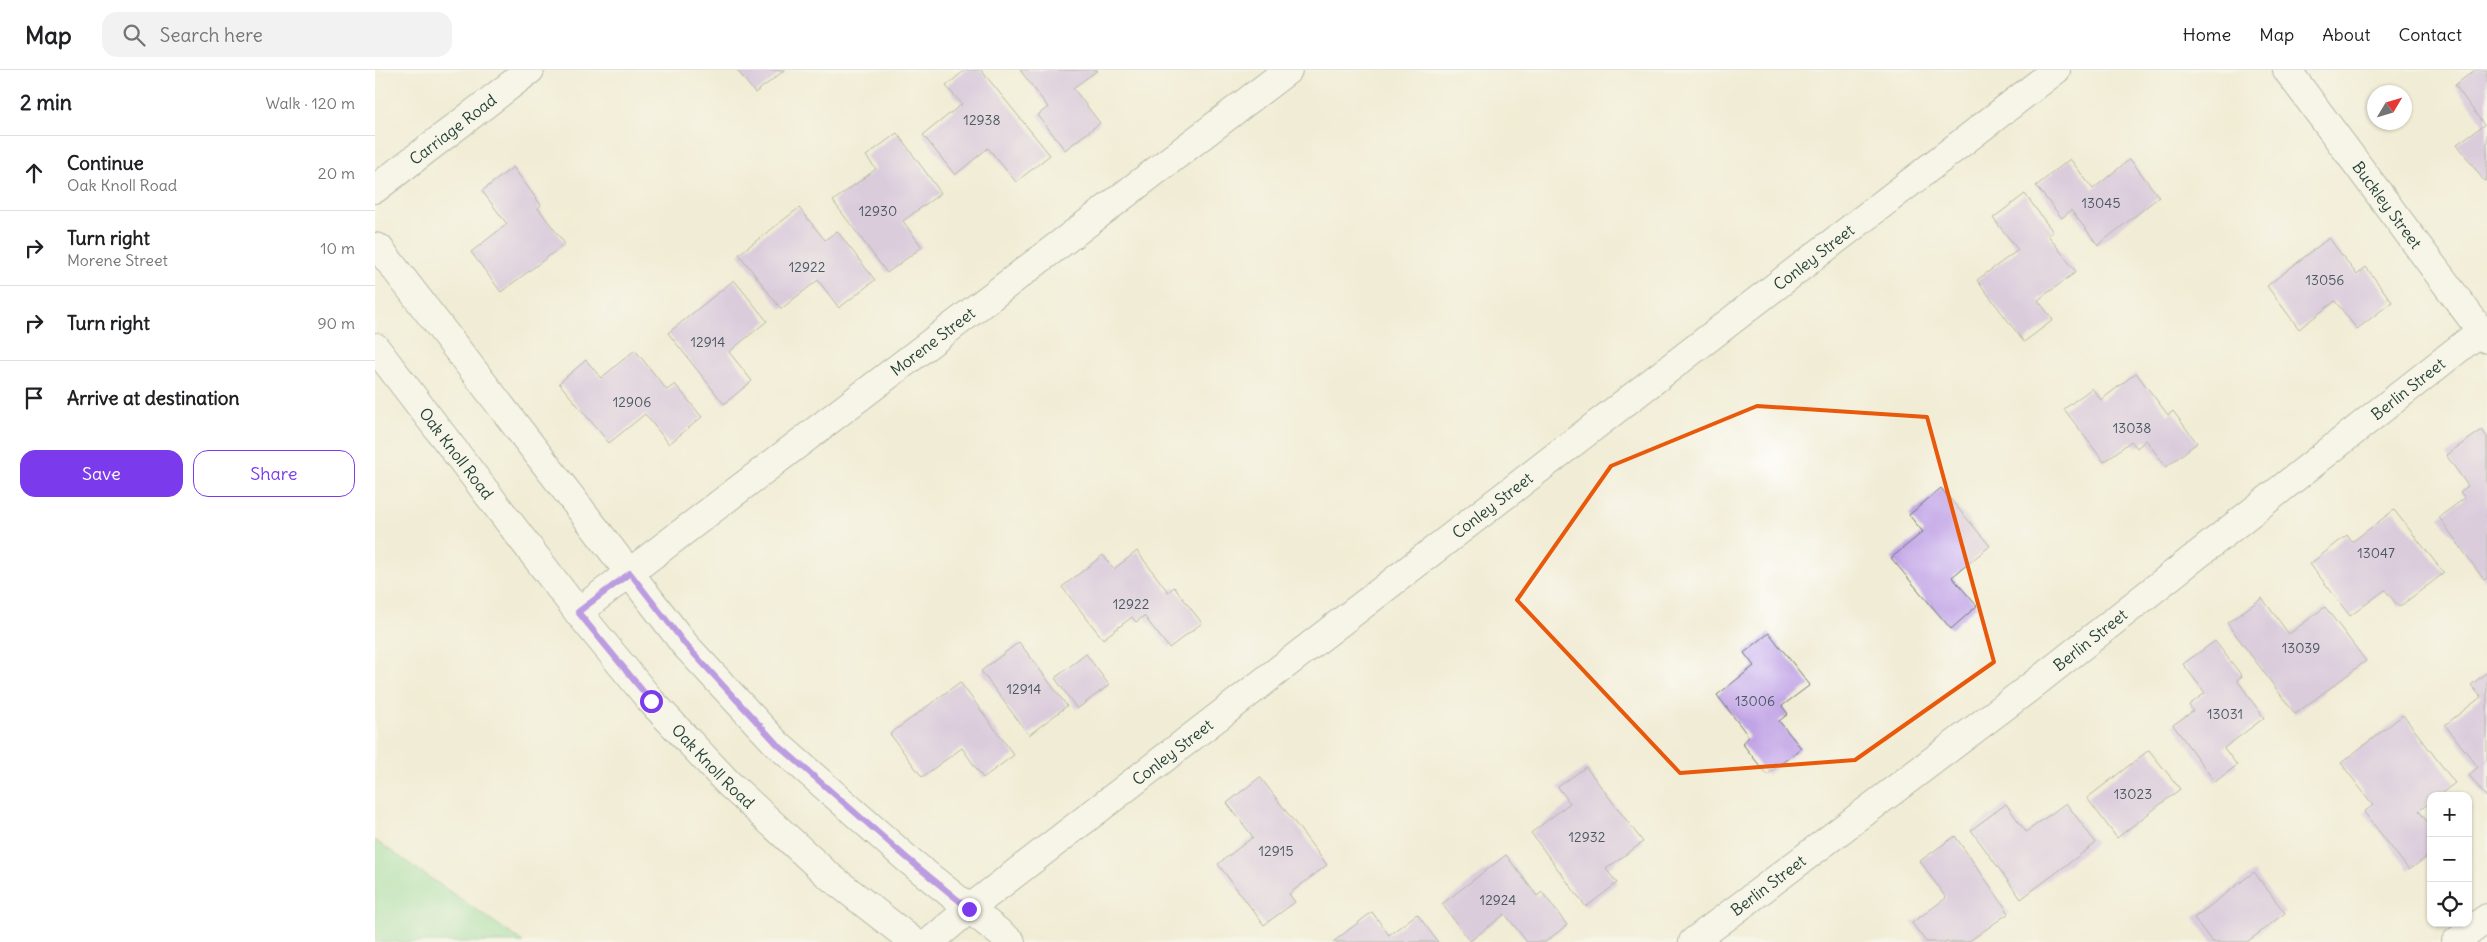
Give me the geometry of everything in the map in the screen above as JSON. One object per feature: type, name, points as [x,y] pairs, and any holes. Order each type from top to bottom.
[{"type":"street","name":"Carriage Road","points":[[375,189],[530,70]]},
{"type":"street","name":"Morene Street","points":[[578,612],[1288,70]]},
{"type":"street","name":"Conley Street","points":[[930,942],[969,909],[2056,70]]},
{"type":"street","name":"Buckley Street","points":[[2287,70],[2484,335]]},
{"type":"street","points":[[375,247],[385,256],[685,644],[777,744],[907,858],[1011,942]]},
{"type":"street","name":"Berlin Street","points":[[1693,942],[2029,688],[2484,335]]},
{"type":"street","name":"Oak Knoll Road","points":[[375,347],[578,612],[651,701],[728,782],[828,875],[914,942]]},
{"type":"street","points":[[2456,942],[2487,918]]},
{"type":"highlighted area","points":[[1757,406],[1927,417],[1994,662],[1855,760],[1680,773],[1517,600],[1611,466]]},
{"type":"green space","points":[[375,840],[513,935],[523,942],[375,942]]},
{"type":"building","points":[[737,70],[785,70],[755,93]]},
{"type":"building","points":[[965,70],[981,70],[1050,155],[1016,182],[988,148],[955,175],[923,135],[962,104],[946,86]]},
{"type":"building","points":[[1020,70],[1098,70],[1073,88],[1100,123],[1065,150],[1038,115],[1048,107]]},
{"type":"building","points":[[2475,70],[2487,70],[2487,179],[2484,181],[2457,144],[2484,125],[2455,85]]},
{"type":"building","points":[[897,133],[941,193],[903,221],[922,247],[887,273],[833,201],[876,169],[866,156]]},
{"type":"building","points":[[2070,159],[2093,189],[2130,159],[2159,197],[2098,245],[2071,210],[2062,218],[2036,186]]},
{"type":"building","points":[[513,167],[541,205],[538,208],[565,244],[501,292],[471,252],[507,224],[482,191]]},
{"type":"building","points":[[2025,194],[2053,232],[2048,235],[2076,272],[2038,300],[2053,320],[2024,342],[1977,280],[2018,250],[1993,218]]},
{"type":"building","points":[[799,208],[825,240],[837,231],[875,280],[839,308],[818,280],[781,309],[739,254]]},
{"type":"building","points":[[2329,238],[2357,275],[2366,267],[2392,302],[2357,329],[2335,301],[2299,329],[2267,286]]},
{"type":"building","points":[[734,280],[767,321],[729,352],[752,381],[724,404],[668,333]]},
{"type":"building","points":[[635,350],[667,390],[675,384],[702,417],[669,444],[645,414],[609,443],[559,383],[586,360],[601,378]]},
{"type":"building","points":[[2136,373],[2168,415],[2173,411],[2197,443],[2166,467],[2146,440],[2137,448],[2131,441],[2104,462],[2064,409],[2092,388],[2101,400]]},
{"type":"building","points":[[2482,430],[2487,437],[2487,578],[2484,580],[2439,517],[2465,498],[2460,492],[2468,486],[2446,455]]},
{"type":"building","points":[[1941,488],[1990,546],[1952,577],[1977,606],[1951,629],[1891,558],[1923,532],[1909,515]]},
{"type":"building","points":[[2394,510],[2444,573],[2399,607],[2385,590],[2350,616],[2310,564],[2347,535],[2352,542]]},
{"type":"building","points":[[1137,551],[1168,592],[1174,587],[1202,623],[1169,648],[1144,616],[1136,622],[1132,617],[1103,639],[1062,587],[1103,555],[1114,569]]},
{"type":"building","points":[[2262,598],[2289,634],[2325,607],[2366,661],[2295,714],[2227,623]]},
{"type":"building","points":[[1769,633],[1810,685],[1782,706],[1788,714],[1779,721],[1801,748],[1767,775],[1742,743],[1749,737],[1717,695],[1754,666],[1744,653]]},
{"type":"building","points":[[2215,641],[2242,676],[2237,680],[2264,718],[2224,748],[2237,765],[2215,782],[2173,725],[2193,711],[2189,705],[2205,693],[2183,664]]},
{"type":"building","points":[[1019,642],[1067,706],[1029,735],[981,671]]},
{"type":"building","points":[[1086,654],[1109,685],[1077,709],[1055,678]]},
{"type":"building","points":[[2487,672],[2487,798],[2469,775],[2478,767],[2445,725],[2481,697],[2471,685]]},
{"type":"building","points":[[960,682],[1014,755],[983,778],[962,748],[922,777],[890,734]]},
{"type":"building","points":[[2403,715],[2455,783],[2443,792],[2427,792],[2427,804],[2419,811],[2427,822],[2427,857],[2409,870],[2364,812],[2373,805],[2341,763]]},
{"type":"building","points":[[2149,750],[2180,789],[2117,838],[2087,798]]},
{"type":"building","points":[[1586,767],[1643,842],[1606,869],[1617,883],[1586,907],[1531,833],[1570,803],[1558,787]]},
{"type":"building","points":[[1260,777],[1327,865],[1289,894],[1295,902],[1264,925],[1218,864],[1253,837],[1227,803]]},
{"type":"building","points":[[2066,803],[2096,843],[2021,899],[1971,830],[2006,804],[2026,832]]},
{"type":"building","points":[[1955,836],[2009,913],[1968,942],[1926,942],[1912,923],[1946,898],[1920,861]]},
{"type":"building","points":[[1506,855],[1537,896],[1542,892],[1567,925],[1545,942],[1527,942],[1505,914],[1470,941],[1442,904]]},
{"type":"building","points":[[2254,872],[2285,913],[2247,942],[2212,942],[2194,918]]},
{"type":"building","points":[[1372,912],[1389,935],[1417,914],[1438,942],[1333,942]]},
{"type":"route","points":[[651,701],[578,612],[630,573],[685,644],[777,744],[907,858],[969,909]]}]
